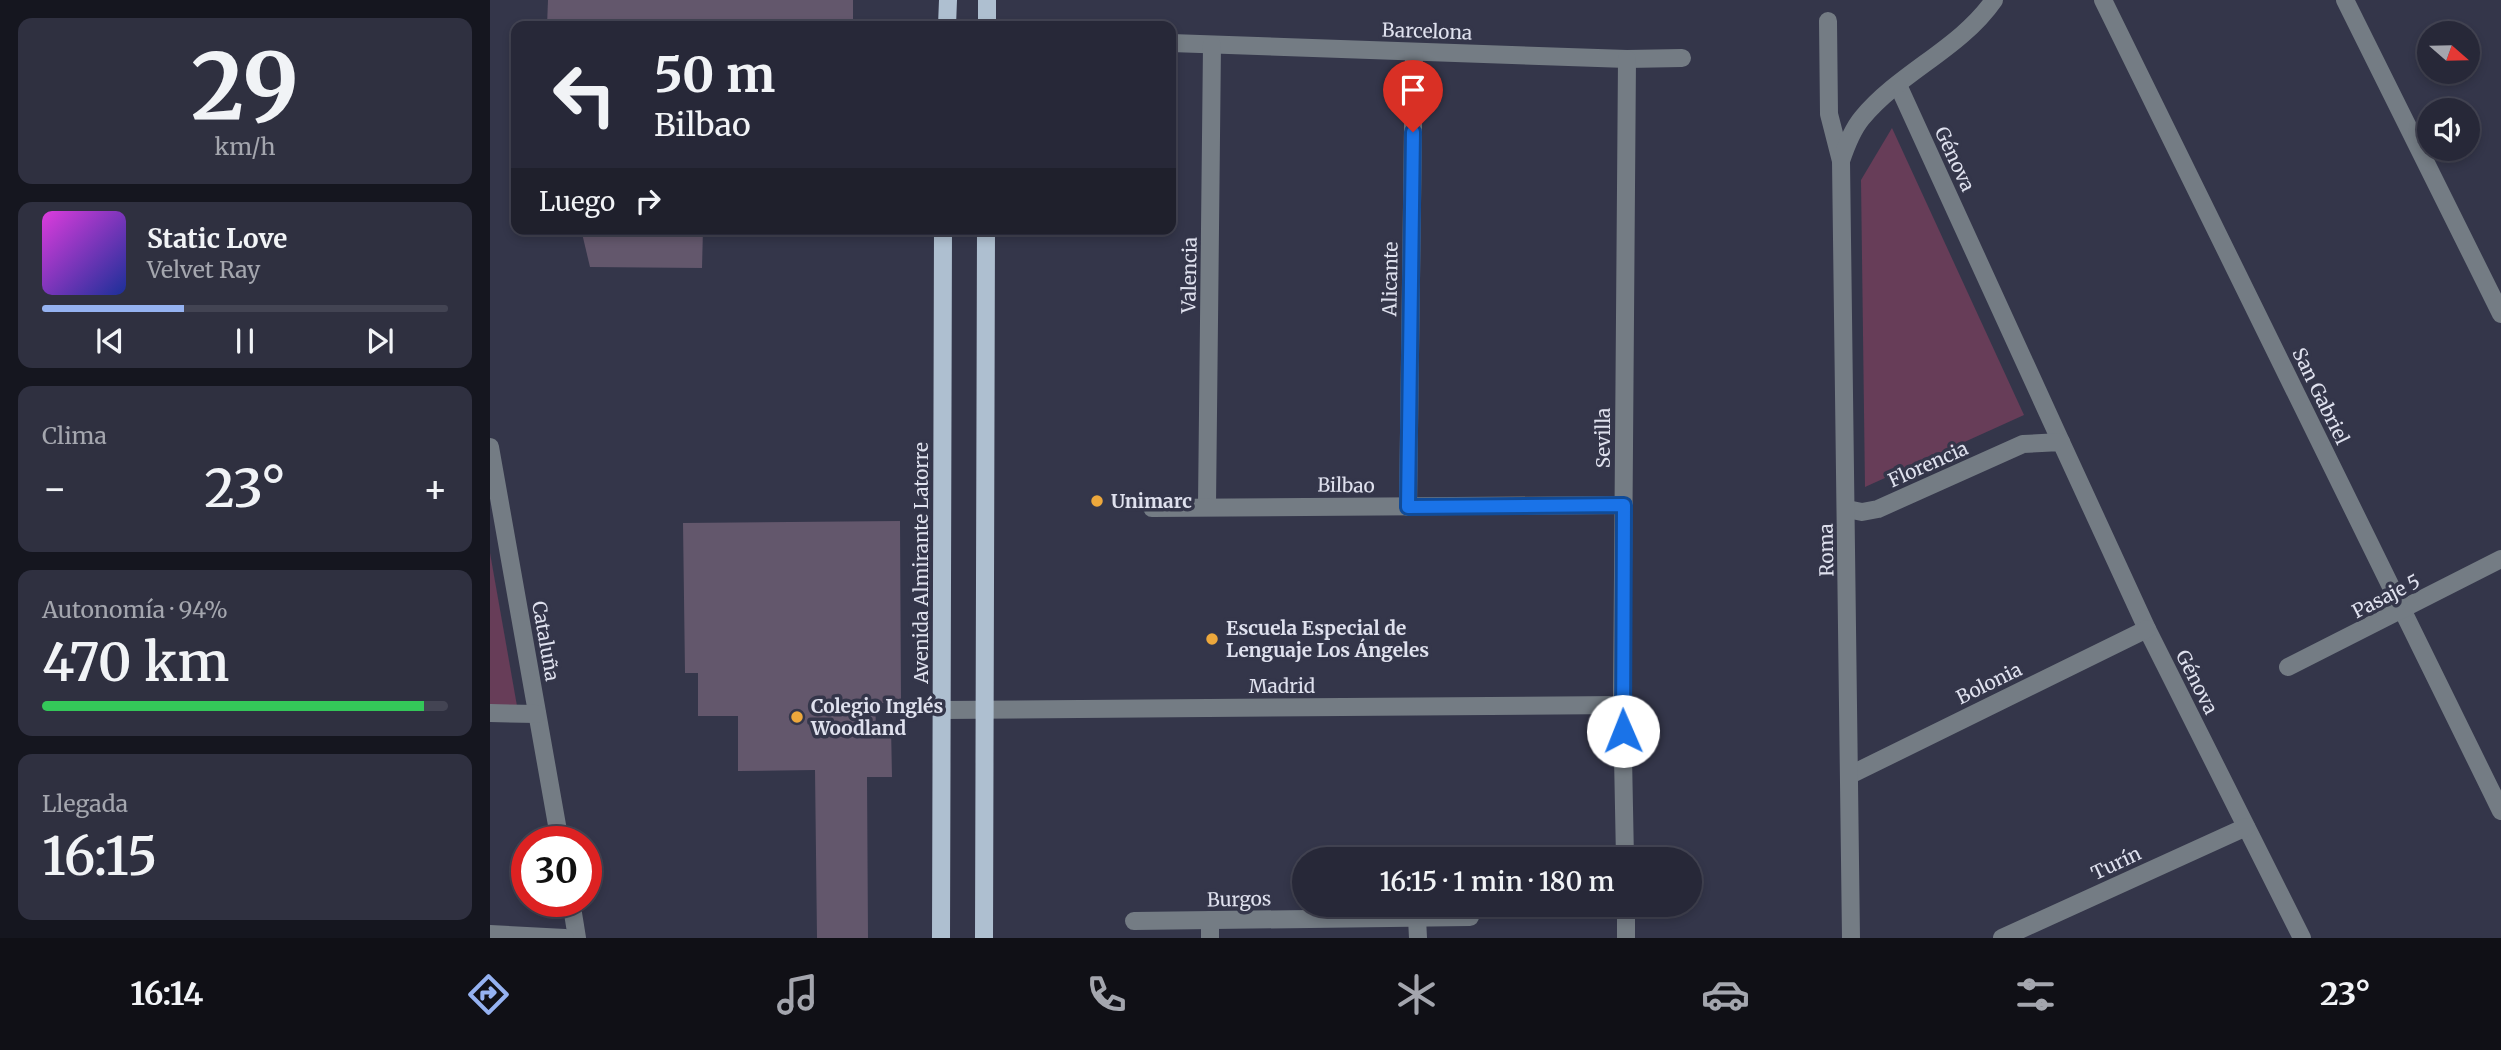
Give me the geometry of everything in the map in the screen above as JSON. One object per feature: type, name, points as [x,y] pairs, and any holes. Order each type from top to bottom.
[{"type":"main road","points":[[947,0],[947,21]]},
{"type":"main road","points":[[987,0],[987,21]]},
{"type":"main road","name":"Avenida Almirante Latorre","points":[[941,938],[943,235]]},
{"type":"main road","points":[[984,938],[986,235]]},
{"type":"street","name":"Roma","points":[[1841,161],[1861,118],[1898,85],[1959,38],[1994,0]]},
{"type":"street","name":"San Gabriel","points":[[2103,0],[2501,811]]},
{"type":"street","points":[[2345,0],[2501,314]]},
{"type":"street","name":"Roma","points":[[1828,21],[1829,114],[1841,161],[1851,938]]},
{"type":"street","name":"Barcelona","points":[[1176,43],[1627,59],[1682,58]]},
{"type":"street","name":"Valencia","points":[[1208,505],[1212,45]]},
{"type":"street","name":"Alicante","points":[[1408,507],[1414,52]]},
{"type":"street","name":"Sevilla","points":[[1625,847],[1622,705],[1627,59]]},
{"type":"street","name":"Génova","points":[[1898,85],[2147,629],[2302,938]]},
{"type":"street","name":"Florencia","points":[[1847,509],[1862,512],[1878,509],[2024,444],[2061,442]]},
{"type":"street","name":"Cataluña","points":[[490,447],[494,496],[557,826]]},
{"type":"street","name":"Bilbao","points":[[1152,508],[1208,505],[1624,505]]},
{"type":"street","name":"Pasaje 5","points":[[2288,667],[2501,559]]},
{"type":"street","name":"Bolonia","points":[[1850,775],[2147,629]]},
{"type":"street","name":"Madrid","points":[[942,710],[1622,705]]},
{"type":"street","points":[[490,713],[537,714]]},
{"type":"street","name":"Turín","points":[[2002,938],[2246,827]]},
{"type":"street","points":[[574,917],[577,938]]},
{"type":"street","name":"Burgos","points":[[1134,921],[1210,929],[1470,917]]},
{"type":"street","points":[[1626,917],[1626,938]]},
{"type":"street","points":[[1417,918],[1418,938]]},
{"type":"street","points":[[490,934],[565,938]]},
{"type":"shaded area","points":[[1892,128],[2024,415],[1865,487],[1861,180]]},
{"type":"shaded area","points":[[490,553],[517,706],[490,705]]},
{"type":"building","points":[[548,0],[853,0],[853,21],[547,21]]},
{"type":"building","points":[[582,235],[703,235],[702,268],[590,267]]},
{"type":"building","points":[[900,521],[901,703],[875,703],[876,726],[891,726],[892,777],[867,777],[868,938],[817,938],[815,770],[738,771],[738,716],[698,716],[698,673],[685,673],[683,523]]},
{"type":"place","name":"Unimarc","points":[[1097,501]]},
{"type":"place","name":"Escuela Especial de Lenguaje Los Ángeles","points":[[1212,639]]},
{"type":"place","name":"Colegio Inglés Woodland","points":[[797,717]]},
{"type":"route","points":[[1413,132],[1408,507],[1624,505],[1623,731]]}]
